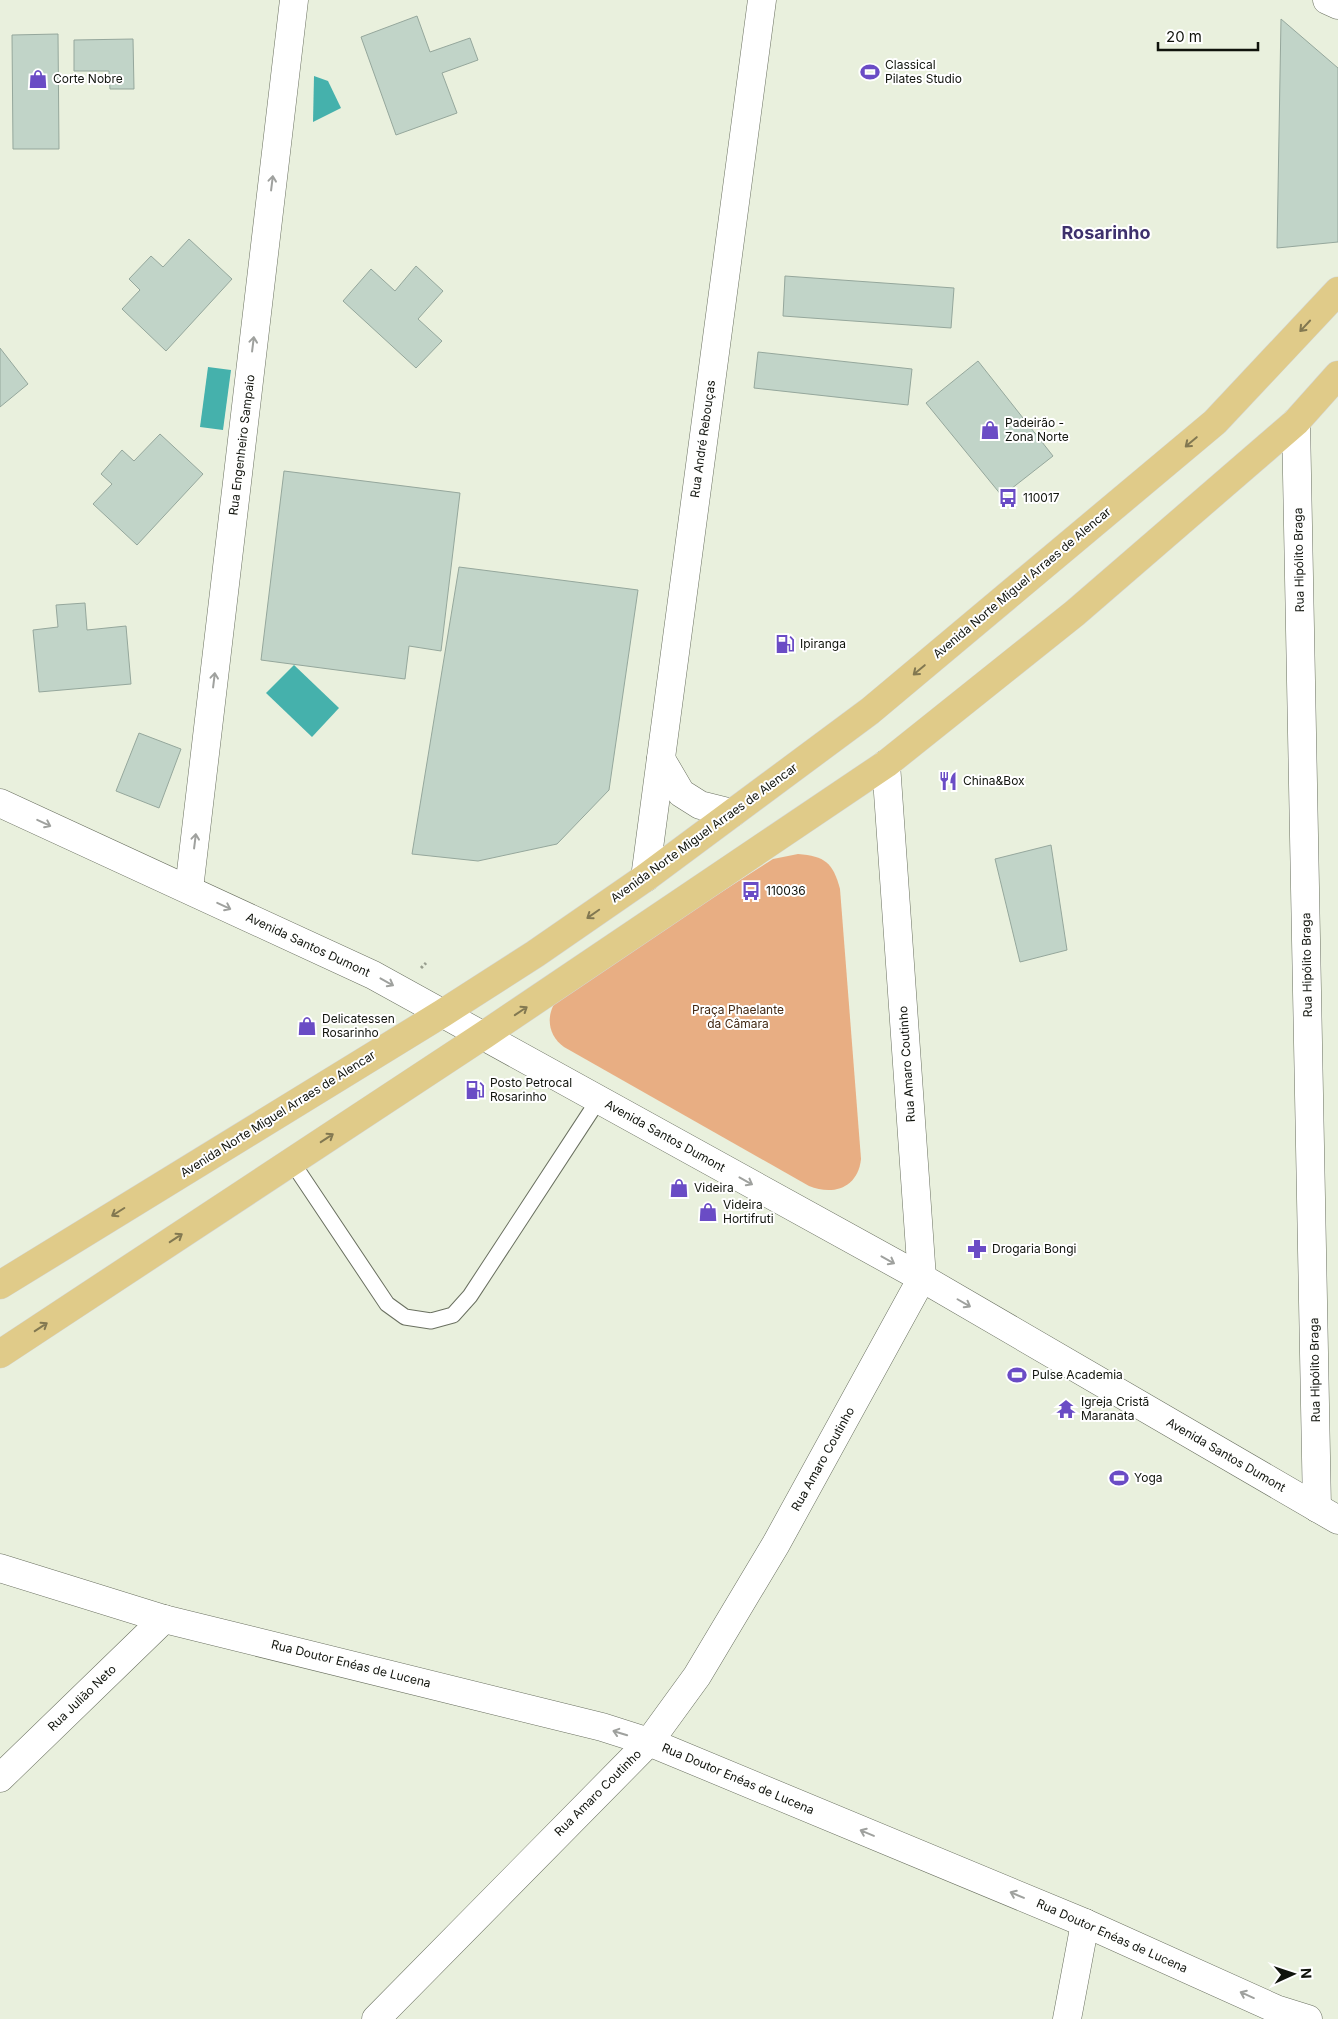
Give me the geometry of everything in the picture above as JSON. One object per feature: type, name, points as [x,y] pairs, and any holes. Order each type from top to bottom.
[{"type":"main road","name":"Avenida Norte Miguel Arraes de Alencar","points":[[0,1285],[444,1013],[536,954],[645,878],[870,711],[1214,422],[1338,291]]},
{"type":"main road","points":[[0,1354],[484,1035],[886,764],[1075,613],[1296,422],[1338,375]]},
{"type":"street","name":"Rua Engenheiro Sampaio","points":[[189,889],[294,0]]},
{"type":"street","name":"Rua André Rebouças","points":[[645,878],[762,0]]},
{"type":"street","points":[[1327,0],[1338,5]]},
{"type":"street","name":"Rua Hipólito Braga","points":[[1296,422],[1328,1514]]},
{"type":"street","points":[[661,759],[681,793],[700,805],[732,813]]},
{"type":"street","name":"Rua Amaro Coutinho","points":[[376,2019],[649,1742],[696,1676],[776,1544],[922,1278],[886,764]]},
{"type":"street","name":"Avenida Santos Dumont","points":[[0,803],[373,975],[444,1013],[922,1278],[1328,1514]]},
{"type":"street","name":"Rua Doutor Enéas de Lucena","points":[[0,1568],[164,1619],[602,1727],[649,1742],[1085,1923],[1276,2014],[1308,2019]]},
{"type":"street","name":"Rua Julião Neto","points":[[0,1778],[164,1619]]},
{"type":"street","points":[[1066,2019],[1085,1923]]},
{"type":"lane","points":[[292,1162],[387,1304],[405,1316],[432,1321],[453,1314],[470,1296],[599,1099]]},
{"type":"green space","name":"Praça Phaelante da Câmara","points":[[798,854],[815,857],[826,862],[831,867],[840,889],[861,1159],[859,1169],[850,1183],[843,1187],[827,1190],[809,1186],[564,1047],[554,1036],[550,1022],[552,1008],[561,995],[773,859]]},
{"type":"water","points":[[314,76],[328,81],[341,108],[313,122]]},
{"type":"water","points":[[208,367],[231,370],[223,430],[200,427]]},
{"type":"water","points":[[294,665],[339,708],[312,737],[266,693]]},
{"type":"building","points":[[417,16],[430,52],[470,38],[478,60],[442,73],[457,113],[396,135],[361,37]]},
{"type":"building","points":[[1281,19],[1338,68],[1338,242],[1277,248]]},
{"type":"building","points":[[58,34],[59,149],[13,149],[12,35]]},
{"type":"building","points":[[133,39],[134,89],[110,89],[109,71],[74,71],[74,40]]},
{"type":"building","points":[[189,239],[232,279],[166,351],[122,309],[140,290],[129,279],[151,256],[163,267]]},
{"type":"building","points":[[416,266],[443,291],[418,319],[442,341],[416,368],[343,301],[371,269],[395,291]]},
{"type":"building","points":[[785,276],[954,288],[951,328],[783,316]]},
{"type":"building","points":[[0,348],[28,384],[0,407]]},
{"type":"building","points":[[758,352],[912,369],[908,405],[754,388]]},
{"type":"building","name":"Padeirão - Zona Norte","points":[[978,361],[1053,456],[1002,496],[926,403]]},
{"type":"building","points":[[160,434],[203,474],[137,545],[93,504],[112,484],[101,474],[122,450],[134,461]]},
{"type":"building","points":[[284,471],[460,493],[441,651],[409,646],[405,679],[261,660]]},
{"type":"building","points":[[459,567],[638,590],[609,790],[557,844],[478,861],[412,854]]},
{"type":"building","points":[[85,603],[87,630],[126,626],[131,684],[39,692],[33,630],[58,627],[56,605]]},
{"type":"building","points":[[139,733],[181,749],[159,808],[116,791]]},
{"type":"building","points":[[1051,845],[1067,950],[1020,962],[995,859]]},
{"type":"place","name":"Classical Pilates Studio","points":[[870,72]]},
{"type":"place","name":"Corte Nobre","points":[[38,79]]},
{"type":"place","name":"Padeirão - Zona Norte","points":[[990,430]]},
{"type":"place","name":"110017","points":[[1008,498]]},
{"type":"place","name":"Ipiranga","points":[[785,644]]},
{"type":"place","name":"China&Box","points":[[948,781]]},
{"type":"place","name":"110036","points":[[751,891]]},
{"type":"place","name":"Delicatessen Rosarinho","points":[[307,1026]]},
{"type":"place","name":"Posto Petrocal Rosarinho","points":[[475,1090]]},
{"type":"place","name":"Videira","points":[[679,1188]]},
{"type":"place","name":"Videira Hortifruti","points":[[708,1212]]},
{"type":"place","name":"Drogaria Bongi","points":[[977,1249]]},
{"type":"place","name":"Pulse Academia","points":[[1017,1375]]},
{"type":"place","name":"Igreja Cristã Maranata","points":[[1066,1409]]},
{"type":"place","name":"Yoga","points":[[1119,1478]]},
{"type":"district","name":"Rosarinho","points":[[1106,233]]}]
